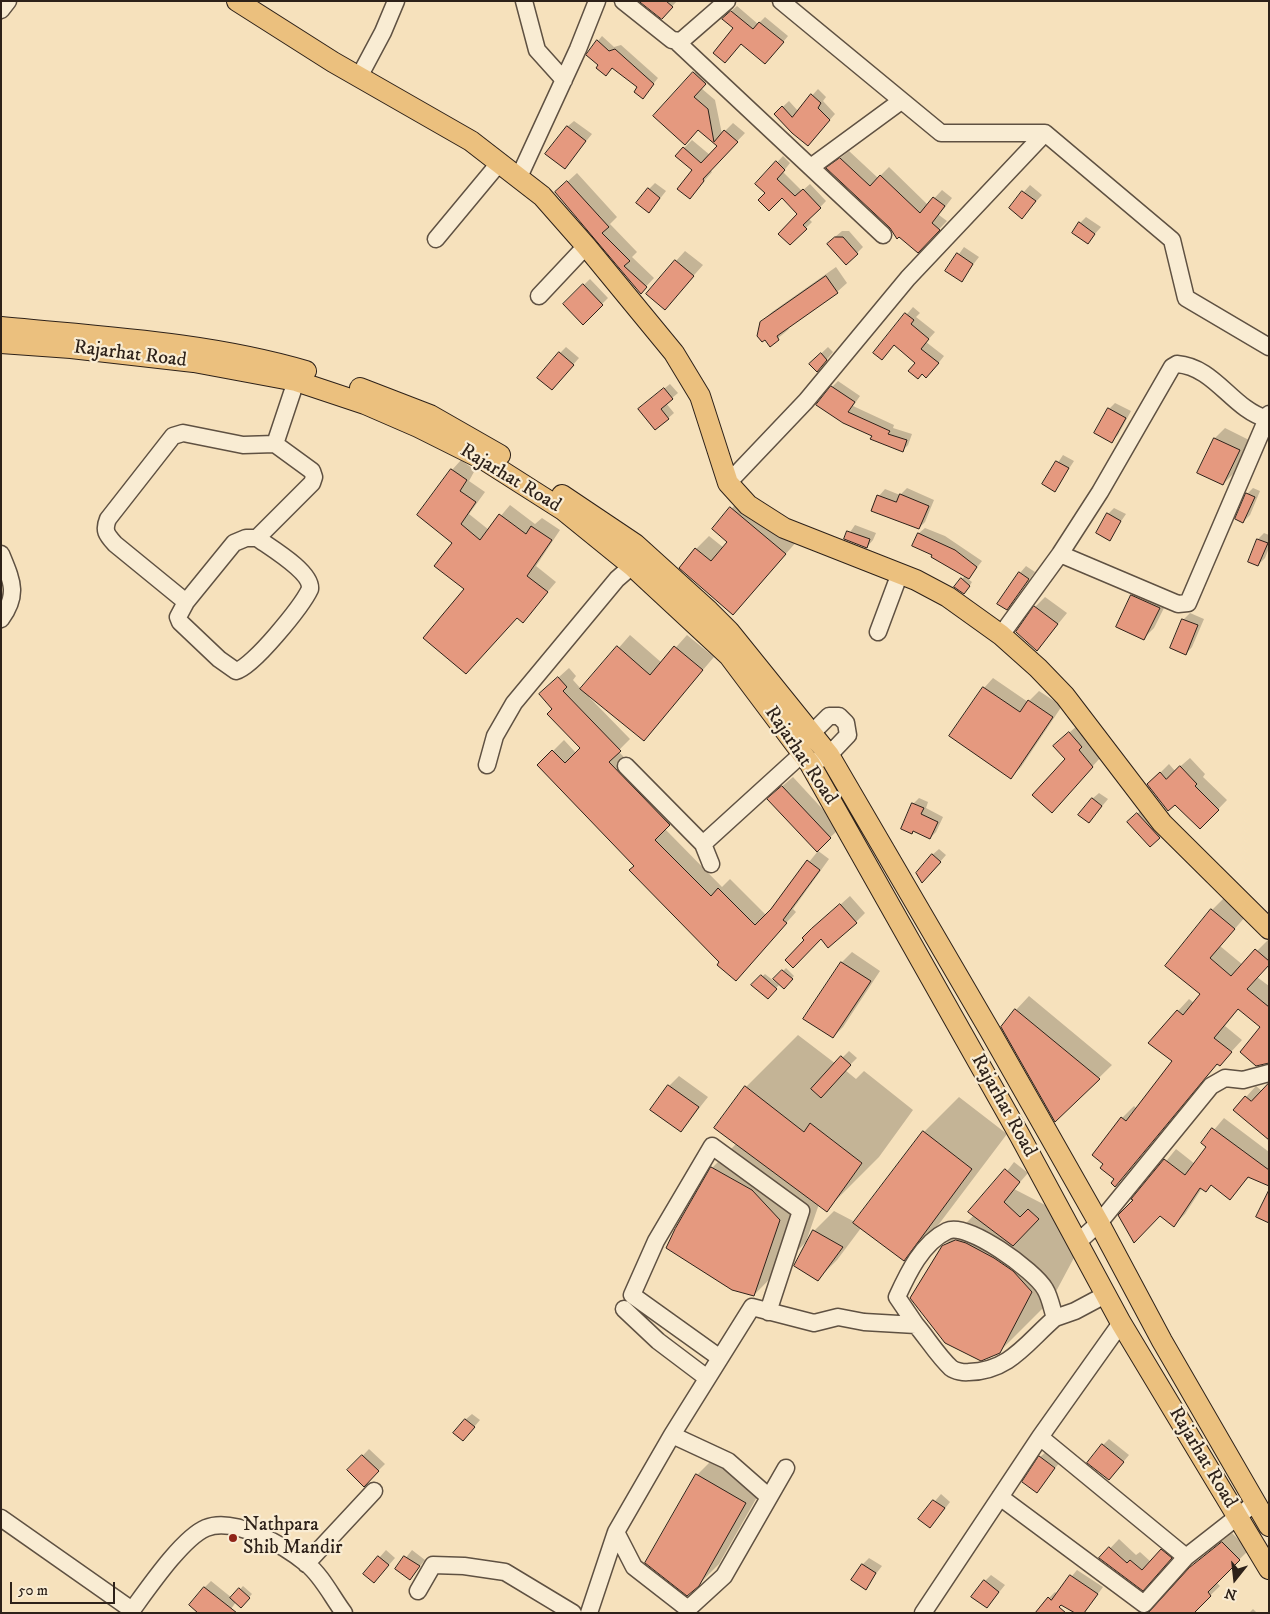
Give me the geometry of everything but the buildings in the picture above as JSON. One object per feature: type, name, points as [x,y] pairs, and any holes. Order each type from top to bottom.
[{"type":"main road","points":[[237,1],[298,42],[439,121],[500,162],[542,196],[586,246],[674,354],[689,376],[700,396],[728,483],[748,505],[784,528],[900,573],[948,597],[1001,635],[1065,696],[1162,823],[1269,929]]},
{"type":"main road","points":[[1,327],[166,343],[250,356],[366,390],[430,416],[478,442],[635,544],[729,631],[829,755],[1099,1223],[1162,1341],[1269,1526]]},
{"type":"main road","name":"Rajarhat Road","points":[[1,343],[71,348],[194,362],[296,380],[365,404],[418,426],[486,461],[563,510],[632,566],[729,656],[803,755],[1078,1242],[1121,1323],[1269,1569]]},
{"type":"street","points":[[1,10],[8,1]]},
{"type":"street","points":[[359,77],[383,32],[396,1]]},
{"type":"street","points":[[524,1],[537,50],[564,80]]},
{"type":"street","points":[[519,177],[564,80],[597,1]]},
{"type":"street","points":[[623,1],[676,41],[883,235]]},
{"type":"street","points":[[676,41],[685,40],[728,1]]},
{"type":"street","points":[[781,1],[941,133],[1045,133],[1172,240],[1186,298],[1269,347]]},
{"type":"street","points":[[811,167],[901,101]]},
{"type":"street","points":[[728,483],[806,401],[908,278],[1045,133]]},
{"type":"street","points":[[436,239],[500,162]]},
{"type":"street","points":[[539,296],[586,246]]},
{"type":"street","points":[[1001,635],[1060,554],[1100,492],[1172,367],[1177,364],[1196,368],[1252,414],[1268,417],[1188,603],[1178,604],[1060,554]]},
{"type":"street","points":[[275,444],[296,380]]},
{"type":"street","points":[[186,602],[115,544],[105,533],[108,519],[173,436],[183,433],[243,445],[275,444],[305,464],[314,476],[305,492],[257,538]]},
{"type":"street","points":[[246,538],[257,538],[296,567],[308,578],[311,584],[310,589],[262,651],[246,666],[236,671],[231,669],[180,622],[178,617],[186,602],[234,543],[246,538]]},
{"type":"street","points":[[1,554],[14,596],[1,620]]},
{"type":"street","points":[[487,765],[495,736],[514,703],[617,579],[632,566]]},
{"type":"street","points":[[878,632],[900,573]]},
{"type":"street","points":[[703,844],[803,755],[813,734],[829,716],[839,716],[846,723],[848,735],[829,755],[803,755]]},
{"type":"street","points":[[626,766],[703,844],[710,864]]},
{"type":"street","points":[[1078,1242],[1099,1223],[1211,1086],[1225,1078],[1243,1080],[1269,1073]]},
{"type":"street","points":[[720,1358],[632,1296],[656,1241],[712,1146],[801,1211],[768,1312]]},
{"type":"street","points":[[1056,1318],[1045,1289],[1033,1276],[976,1236],[965,1231],[948,1230],[934,1240],[915,1261],[897,1297],[916,1325],[952,1369],[965,1372],[979,1372],[997,1368],[1010,1361],[1056,1318],[1075,1311],[1105,1295]]},
{"type":"street","points":[[589,1613],[616,1532],[672,1435],[752,1307],[814,1323],[838,1317],[864,1322],[916,1325]]},
{"type":"street","points":[[624,1309],[658,1341],[708,1378]]},
{"type":"street","points":[[923,1613],[1040,1437],[1121,1323]]},
{"type":"street","points":[[672,1435],[728,1461],[769,1497]]},
{"type":"street","points":[[1040,1437],[1186,1557]]},
{"type":"street","points":[[616,1532],[634,1566],[688,1609],[724,1576],[786,1468]]},
{"type":"street","points":[[306,1564],[374,1491]]},
{"type":"street","points":[[1000,1497],[1144,1604],[1186,1557],[1255,1503]]},
{"type":"street","points":[[1,1518],[131,1611],[183,1546],[205,1528],[218,1525],[232,1525],[254,1532],[306,1564],[344,1613]]},
{"type":"street","points":[[418,1592],[433,1565],[464,1566],[505,1572],[573,1613]]},
{"type":"place","name":"Nathpara Shib Mandir","points":[[233,1538]]}]
